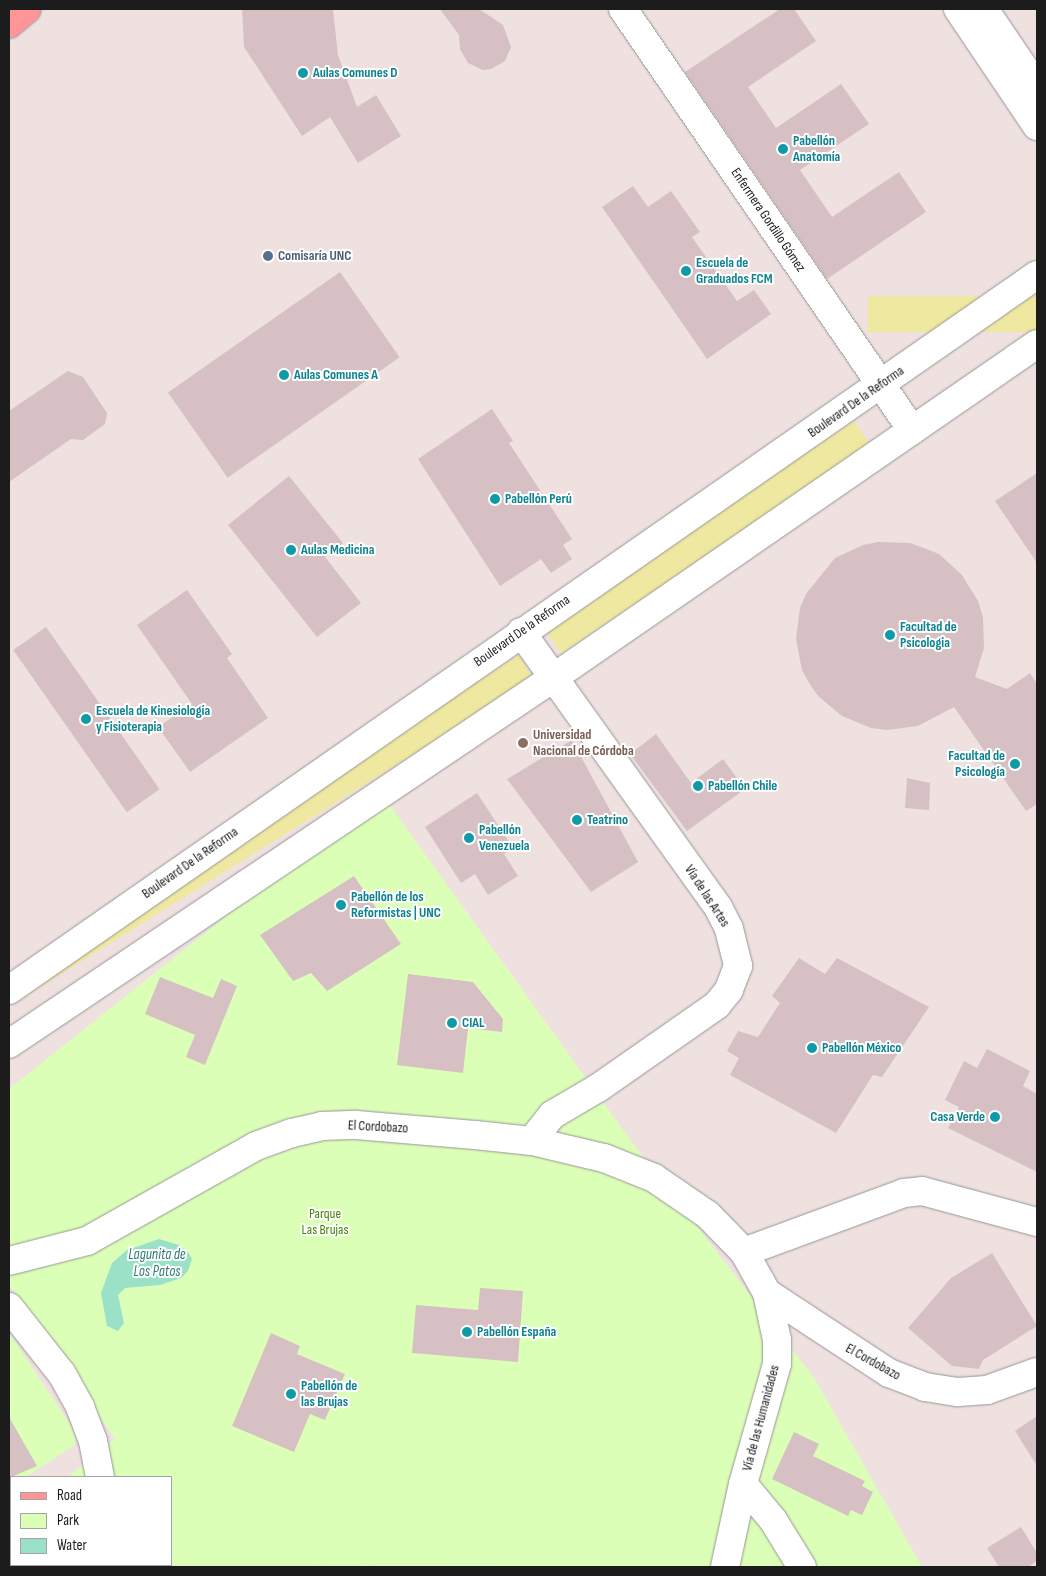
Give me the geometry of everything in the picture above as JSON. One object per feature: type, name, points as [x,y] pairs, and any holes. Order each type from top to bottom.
[{"type":"main road","points":[[9,24],[27,9]]},
{"type":"street","name":"Enfermera Gordillo Gómez","points":[[623,9],[912,430]]},
{"type":"street","points":[[958,9],[1037,126]]},
{"type":"street","points":[[984,9],[1037,87]]},
{"type":"street","name":"Boulevard De la Reforma","points":[[9,990],[521,632],[881,385],[1037,275]]},
{"type":"street","points":[[9,1044],[554,678],[1037,344]]},
{"type":"street","name":"Vía de las Artes","points":[[521,632],[718,909],[729,929],[738,966],[729,990],[717,1005],[598,1088],[552,1115],[539,1128],[532,1141]]},
{"type":"street","name":"El Cordobazo","points":[[9,1261],[88,1241],[256,1146],[322,1126],[356,1125],[532,1141],[604,1158],[654,1178],[708,1215],[744,1252],[767,1293],[844,1346],[889,1373],[925,1387],[958,1392],[987,1390],[1037,1372]]},
{"type":"street","points":[[744,1252],[904,1193],[922,1191],[1037,1222]]},
{"type":"street","name":"Vía de las Humanidades","points":[[725,1567],[743,1484],[777,1364],[777,1340],[767,1293]]},
{"type":"street","points":[[9,1307],[62,1374],[80,1407],[93,1441],[100,1476]]},
{"type":"street","name":"Vía de las Humanidades","points":[[743,1484],[773,1520],[802,1567]]},
{"type":"shaded area","points":[[868,296],[1037,296],[1037,332],[868,332]]},
{"type":"shaded area","points":[[854,421],[870,445],[561,654],[545,630]]},
{"type":"shaded area","points":[[519,655],[534,679],[11,1006],[9,974]]},
{"type":"green space","name":"Parque Las Brujas","points":[[381,793],[631,1141],[814,1378],[922,1567],[172,1565],[172,1476],[69,1476],[115,1439],[9,1284],[9,1089]]},
{"type":"green space","points":[[9,1333],[72,1427],[76,1444],[28,1476],[10,1476],[9,1489]]},
{"type":"water","name":"Lagunita de Los Patos","points":[[159,1239],[179,1245],[188,1252],[192,1259],[188,1271],[181,1278],[160,1285],[125,1288],[118,1295],[124,1323],[118,1331],[107,1326],[101,1293],[112,1263],[127,1250]]},
{"type":"building","name":"Aulas Comunes D","points":[[242,9],[333,9],[338,55],[357,107],[376,95],[401,136],[358,163],[330,117],[302,136],[244,47]]},
{"type":"building","points":[[440,9],[479,9],[503,25],[511,47],[505,61],[491,69],[483,70],[468,63],[460,49],[459,35]]},
{"type":"building","name":"Pabellón Anatomía","points":[[780,9],[794,9],[816,41],[748,87],[776,128],[841,84],[869,124],[800,170],[832,217],[899,172],[926,212],[827,279],[685,72]]},
{"type":"building","name":"Escuela de Graduados FCM","points":[[633,186],[648,207],[671,191],[700,232],[692,237],[737,301],[754,290],[771,314],[707,359],[602,207]]},
{"type":"building","name":"Aulas Comunes A","points":[[340,272],[400,357],[228,478],[168,392]]},
{"type":"building","points":[[68,371],[83,377],[107,413],[105,424],[83,440],[71,439],[9,482],[9,411]]},
{"type":"building","name":"Pabellón Perú","points":[[492,409],[513,441],[509,443],[572,539],[563,545],[572,559],[551,573],[541,559],[500,586],[418,459]]},
{"type":"building","points":[[1037,473],[1037,563],[995,501]]},
{"type":"building","name":"Aulas Medicina","points":[[289,476],[343,543],[325,557],[361,603],[317,637],[228,525]]},
{"type":"building","name":"Facultad de Psicologia","points":[[878,542],[910,543],[924,548],[939,554],[962,575],[978,601],[983,617],[984,648],[975,677],[1007,689],[1030,673],[1037,684],[1037,804],[1026,811],[954,707],[918,726],[887,730],[871,728],[842,716],[818,696],[809,683],[802,670],[796,639],[800,608],[806,594],[835,558],[863,545]]},
{"type":"building","points":[[187,590],[232,654],[227,658],[268,718],[190,772],[158,727],[192,704],[137,625]]},
{"type":"building","name":"Escuela de Kinesiología y Fisioterapia","points":[[46,627],[160,789],[127,812],[13,650]]},
{"type":"building","name":"Pabellón Chile","points":[[656,734],[691,783],[723,759],[745,789],[687,831],[630,754]]},
{"type":"building","name":"Teatrino","points":[[572,740],[638,862],[591,892],[507,779]]},
{"type":"building","points":[[907,778],[930,783],[929,810],[905,808]]},
{"type":"building","name":"Pabellón Venezuela","points":[[477,793],[513,848],[504,854],[518,876],[488,895],[475,874],[461,883],[425,827]]},
{"type":"building","name":"Pabellón de los Reformistas | UNC","points":[[354,876],[401,944],[327,991],[311,973],[293,981],[260,935]]},
{"type":"building","name":"Pabellón México","points":[[799,958],[825,974],[837,958],[929,1007],[882,1077],[873,1075],[836,1133],[730,1075],[739,1058],[727,1051],[738,1031],[758,1037],[780,1003],[772,996]]},
{"type":"building","name":"CIAL","points":[[408,974],[473,982],[503,1019],[502,1032],[468,1028],[463,1073],[397,1065]]},
{"type":"building","points":[[160,977],[213,998],[221,979],[237,986],[205,1065],[186,1057],[195,1035],[145,1014]]},
{"type":"building","name":"Casa Verde","points":[[987,1049],[1030,1071],[1023,1086],[1037,1094],[1037,1172],[948,1128],[959,1107],[945,1100],[964,1061],[977,1068]]},
{"type":"building","points":[[992,1253],[1037,1326],[983,1360],[979,1369],[952,1366],[908,1328],[951,1278]]},
{"type":"building","name":"Pabellón España","points":[[480,1288],[523,1291],[518,1362],[412,1353],[416,1305],[478,1310]]},
{"type":"building","name":"Pabellón de las Brujas","points":[[271,1333],[300,1346],[297,1354],[345,1374],[325,1420],[310,1414],[294,1452],[232,1426]]},
{"type":"building","points":[[1037,1416],[1037,1466],[1015,1431]]},
{"type":"building","points":[[9,1417],[37,1466],[10,1476],[9,1482]]},
{"type":"building","points":[[794,1432],[819,1444],[813,1456],[865,1481],[862,1486],[873,1492],[862,1515],[851,1510],[848,1516],[772,1479]]},
{"type":"building","points":[[1021,1527],[1037,1553],[1037,1561],[1028,1567],[999,1567],[987,1548]]},
{"type":"place","name":"Aulas Comunes D","points":[[303,73]]},
{"type":"place","name":"Pabellón Anatomía","points":[[783,149]]},
{"type":"place","name":"Comisaría UNC","points":[[268,256]]},
{"type":"place","name":"Escuela de Graduados FCM","points":[[686,271]]},
{"type":"place","name":"Aulas Comunes A","points":[[284,375]]},
{"type":"place","name":"Pabellón Perú","points":[[495,499]]},
{"type":"place","name":"Aulas Medicina","points":[[291,550]]},
{"type":"place","name":"Facultad de Psicologia","points":[[890,635]]},
{"type":"place","name":"Escuela de Kinesiología y Fisioterapia","points":[[86,719]]},
{"type":"place","name":"Universidad Nacional de Córdoba","points":[[523,743]]},
{"type":"place","name":"Facultad de Psicología","points":[[1015,764]]},
{"type":"place","name":"Pabellón Chile","points":[[698,786]]},
{"type":"place","name":"Teatrino","points":[[577,820]]},
{"type":"place","name":"Pabellón Venezuela","points":[[469,838]]},
{"type":"place","name":"Pabellón de los Reformistas | UNC","points":[[341,905]]},
{"type":"place","name":"CIAL","points":[[452,1023]]},
{"type":"place","name":"Pabellón México","points":[[812,1048]]},
{"type":"place","name":"Casa Verde","points":[[995,1117]]},
{"type":"place","name":"Pabellón España","points":[[467,1332]]},
{"type":"place","name":"Pabellón de las Brujas","points":[[291,1394]]}]
